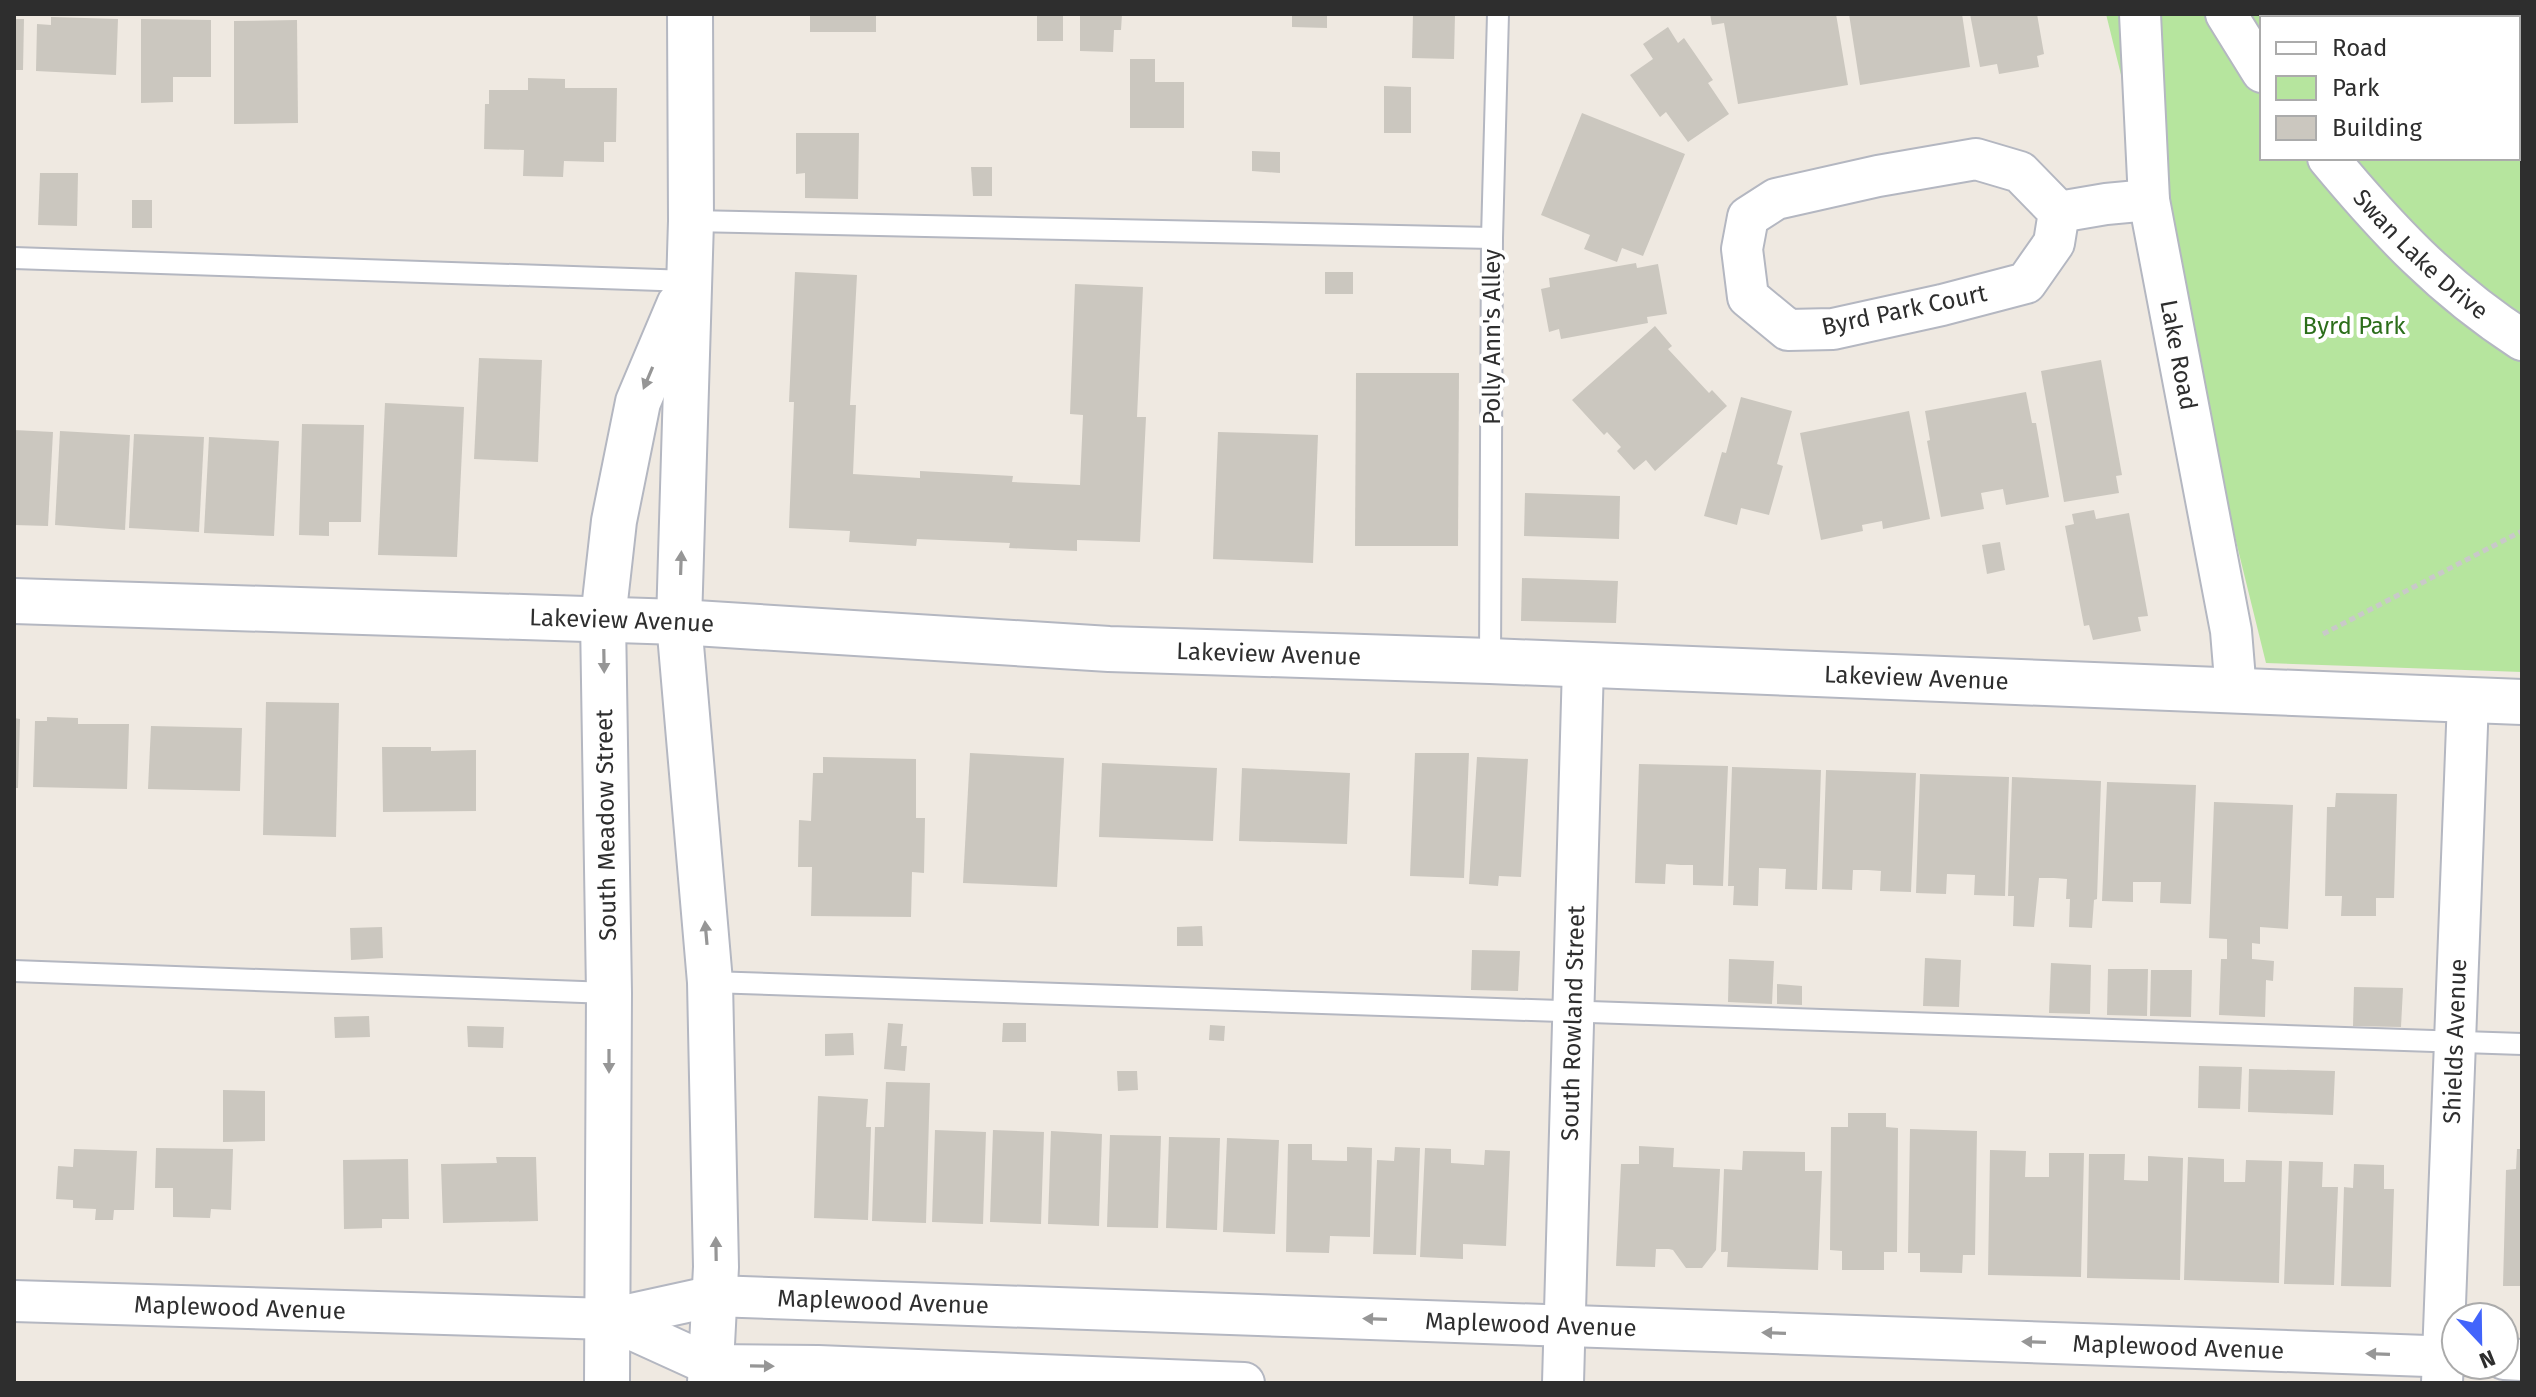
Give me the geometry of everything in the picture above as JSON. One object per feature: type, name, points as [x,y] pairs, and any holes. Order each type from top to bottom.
[{"type":"street","name":"South Meadow Street","points":[[690,14],[691,221],[679,622],[710,982],[716,1267],[710,1374]]},
{"type":"street","name":"Lake Road","points":[[2140,14],[2149,200],[2231,631],[2236,692]]},
{"type":"street","points":[[2226,14],[2260,69]]},
{"type":"street","name":"Byrd Park Court","points":[[1976,159],[2020,172],[2059,212],[2054,243],[2026,283],[1833,329],[1788,330],[1748,297],[1742,249],[1748,217],[1776,199],[1878,176],[1976,159]]},
{"type":"street","name":"Swan Lake Drive","points":[[2330,160],[2382,222],[2440,278],[2492,321],[2522,340]]},
{"type":"street","points":[[2059,212],[2149,200]]},
{"type":"street","name":"South Meadow Street","points":[[607,1383],[609,993],[603,619],[614,521],[638,402],[689,281]]},
{"type":"street","name":"Lakeview Avenue","points":[[14,601],[679,622],[1109,649],[2522,702]]},
{"type":"street","name":"South Rowland Street","points":[[1563,1383],[1583,665]]},
{"type":"street","name":"Shields Avenue","points":[[2449,1301],[2468,700]]},
{"type":"street","name":"Maplewood Avenue","points":[[14,1301],[609,1319],[714,1296],[1565,1325],[2440,1366]]},
{"type":"street","name":"Maplewood Avenue","points":[[609,1319],[710,1374],[818,1366],[1244,1383]]},
{"type":"lane","name":"Polly Ann's Alley","points":[[1490,661],[1492,238],[1498,14]]},
{"type":"lane","points":[[691,221],[1492,238]]},
{"type":"lane","points":[[14,258],[689,281]]},
{"type":"lane","points":[[14,971],[609,993]]},
{"type":"lane","points":[[710,982],[2522,1044]]},
{"type":"path","points":[[2323,634],[2522,531]]},
{"type":"green space","name":"Byrd Park","points":[[2106,14],[2522,14],[2522,672],[2266,663]]},
{"type":"building","points":[[810,14],[876,14],[876,32],[810,32]]},
{"type":"building","points":[[1037,14],[1063,14],[1063,41],[1037,41]]},
{"type":"building","points":[[1080,14],[1122,14],[1121,30],[1114,30],[1113,52],[1080,51]]},
{"type":"building","points":[[1292,14],[1327,14],[1327,28],[1292,27]]},
{"type":"building","points":[[1413,14],[1455,14],[1454,59],[1412,58]]},
{"type":"building","points":[[1710,14],[1836,14],[1848,85],[1738,104],[1724,23],[1712,25]]},
{"type":"building","points":[[1849,14],[1962,14],[1970,67],[1860,85]]},
{"type":"building","points":[[1970,14],[2037,14],[2044,54],[2037,56],[2039,67],[1999,74],[1997,64],[1980,67]]},
{"type":"building","points":[[51,17],[118,19],[116,75],[36,71],[37,24],[51,25]]},
{"type":"building","points":[[14,19],[24,19],[23,70],[14,70]]},
{"type":"building","points":[[141,19],[211,20],[211,77],[173,77],[173,102],[141,103]]},
{"type":"building","points":[[297,20],[298,123],[234,124],[234,21]]},
{"type":"building","points":[[1668,27],[1678,43],[1684,38],[1713,80],[1708,83],[1729,114],[1688,142],[1666,112],[1660,117],[1630,75],[1653,59],[1643,44]]},
{"type":"building","points":[[1130,59],[1155,59],[1155,82],[1184,82],[1184,128],[1130,128]]},
{"type":"building","points":[[528,78],[565,79],[565,88],[617,88],[616,142],[604,142],[604,162],[564,161],[563,177],[523,176],[524,150],[484,149],[485,104],[489,104],[489,90],[528,90]]},
{"type":"building","points":[[1384,86],[1411,87],[1411,133],[1384,133]]},
{"type":"building","points":[[1582,113],[1685,154],[1643,256],[1622,248],[1617,262],[1584,249],[1590,235],[1541,215]]},
{"type":"building","points":[[796,133],[859,133],[858,199],[805,198],[805,173],[796,174]]},
{"type":"building","points":[[1252,151],[1280,152],[1280,173],[1252,171]]},
{"type":"building","points":[[971,167],[992,167],[992,196],[973,196]]},
{"type":"building","points":[[40,173],[78,173],[77,226],[38,225]]},
{"type":"building","points":[[132,200],[152,200],[152,228],[132,228]]},
{"type":"building","points":[[1636,263],[1637,268],[1658,264],[1667,314],[1647,317],[1648,323],[1561,339],[1559,329],[1549,332],[1541,289],[1550,287],[1549,278]]},
{"type":"building","points":[[795,272],[857,275],[850,405],[856,405],[853,474],[920,478],[920,471],[1013,476],[1012,482],[1080,485],[1083,415],[1070,414],[1075,284],[1143,287],[1137,417],[1146,417],[1140,542],[1077,540],[1077,551],[1009,548],[1010,543],[917,539],[916,546],[849,542],[850,531],[789,528],[794,402],[789,402]]},
{"type":"building","points":[[1325,272],[1353,272],[1353,294],[1325,294]]},
{"type":"building","points":[[1655,326],[1672,346],[1668,349],[1709,393],[1712,390],[1727,406],[1655,471],[1646,460],[1634,470],[1617,451],[1621,447],[1607,432],[1604,435],[1572,400]]},
{"type":"building","points":[[479,358],[542,360],[538,462],[474,459]]},
{"type":"building","points":[[2101,360],[2122,475],[2116,476],[2119,493],[2064,502],[2041,371]]},
{"type":"building","points":[[1356,373],[1459,373],[1458,546],[1355,546]]},
{"type":"building","points":[[2026,392],[2032,423],[2036,423],[2049,497],[2006,505],[2003,489],[1981,493],[1984,509],[1941,517],[1927,441],[1930,440],[1925,411]]},
{"type":"building","points":[[1741,397],[1792,411],[1777,464],[1783,466],[1769,515],[1741,508],[1737,525],[1704,516]]},
{"type":"building","points":[[385,403],[464,407],[457,557],[378,555]]},
{"type":"building","points":[[1909,411],[1930,519],[1883,529],[1882,521],[1862,525],[1863,531],[1821,540],[1800,433]]},
{"type":"building","points":[[302,424],[364,425],[361,522],[329,522],[329,536],[299,535]]},
{"type":"building","points":[[14,430],[53,432],[48,526],[14,525]]},
{"type":"building","points":[[60,431],[130,435],[125,530],[55,525]]},
{"type":"building","points":[[1218,432],[1318,435],[1313,563],[1213,559]]},
{"type":"building","points":[[134,434],[204,437],[199,532],[129,528]]},
{"type":"building","points":[[209,437],[279,441],[274,536],[204,533]]},
{"type":"building","points":[[1525,493],[1620,496],[1619,539],[1524,536]]},
{"type":"building","points":[[2094,510],[2096,519],[2129,513],[2148,616],[2138,617],[2141,631],[2093,640],[2089,625],[2084,626],[2065,526],[2074,524],[2072,514]]},
{"type":"building","points":[[2000,542],[2005,570],[1987,574],[1982,545]]},
{"type":"building","points":[[1522,578],[1618,581],[1616,623],[1521,621]]},
{"type":"building","points":[[266,702],[339,703],[336,837],[263,835]]},
{"type":"building","points":[[47,717],[78,718],[78,724],[129,724],[127,789],[33,787],[35,721],[47,721]]},
{"type":"building","points":[[14,718],[20,719],[18,788],[14,788]]},
{"type":"building","points":[[151,726],[242,728],[240,791],[148,789]]},
{"type":"building","points":[[382,747],[431,747],[431,751],[476,750],[476,811],[383,812]]},
{"type":"building","points":[[970,753],[1064,758],[1057,887],[963,883]]},
{"type":"building","points":[[1415,753],[1469,753],[1464,878],[1410,876]]},
{"type":"building","points":[[823,757],[916,759],[916,818],[925,818],[924,873],[912,872],[911,917],[811,916],[812,867],[798,867],[799,820],[811,821],[813,773],[823,773]]},
{"type":"building","points":[[1477,757],[1528,759],[1521,877],[1499,876],[1498,886],[1469,884]]},
{"type":"building","points":[[1102,763],[1217,768],[1213,841],[1099,837]]},
{"type":"building","points":[[1639,764],[1728,766],[1723,886],[1693,885],[1693,865],[1666,864],[1665,884],[1635,883]]},
{"type":"building","points":[[1732,767],[1821,770],[1817,890],[1785,889],[1786,869],[1759,868],[1758,906],[1733,905],[1734,886],[1728,886]]},
{"type":"building","points":[[1242,768],[1350,773],[1347,844],[1239,841]]},
{"type":"building","points":[[1826,770],[1916,773],[1911,892],[1880,891],[1881,871],[1868,870],[1853,870],[1852,890],[1822,889]]},
{"type":"building","points":[[1920,774],[2009,777],[2005,896],[1974,895],[1975,875],[1947,874],[1946,894],[1916,893]]},
{"type":"building","points":[[2012,777],[2101,781],[2097,899],[2094,900],[2092,928],[2069,927],[2067,879],[2054,878],[2039,878],[2034,927],[2013,926],[2014,896],[2008,896]]},
{"type":"building","points":[[2107,782],[2196,785],[2191,904],[2160,903],[2161,882],[2133,882],[2133,902],[2102,901]]},
{"type":"building","points":[[2336,793],[2397,794],[2394,898],[2376,898],[2376,916],[2341,916],[2342,896],[2325,896],[2327,807],[2335,807]]},
{"type":"building","points":[[2214,802],[2293,805],[2288,929],[2260,927],[2260,944],[2252,943],[2252,959],[2274,961],[2273,981],[2266,980],[2265,1017],[2219,1015],[2221,959],[2227,959],[2227,939],[2209,938]]},
{"type":"building","points":[[1202,926],[1203,946],[1177,946],[1177,927]]},
{"type":"building","points":[[382,927],[383,958],[351,960],[350,928]]},
{"type":"building","points":[[1472,950],[1520,951],[1518,991],[1471,990]]},
{"type":"building","points":[[1925,958],[1961,960],[1959,1007],[1923,1006]]},
{"type":"building","points":[[1729,959],[1774,961],[1772,1004],[1728,1002]]},
{"type":"building","points":[[2051,963],[2091,965],[2090,1014],[2049,1013]]},
{"type":"building","points":[[2108,969],[2148,969],[2147,1016],[2107,1015]]},
{"type":"building","points":[[2151,970],[2192,970],[2191,1017],[2150,1016]]},
{"type":"building","points":[[1777,984],[1802,986],[1802,1005],[1777,1004]]},
{"type":"building","points":[[2354,987],[2403,988],[2401,1027],[2353,1026]]},
{"type":"building","points":[[369,1016],[370,1037],[335,1038],[334,1017]]},
{"type":"building","points":[[888,1023],[903,1024],[901,1046],[907,1046],[905,1071],[884,1069]]},
{"type":"building","points":[[1003,1023],[1026,1023],[1026,1042],[1002,1042]]},
{"type":"building","points":[[1210,1025],[1225,1026],[1224,1041],[1209,1040]]},
{"type":"building","points":[[467,1026],[504,1027],[503,1048],[468,1047]]},
{"type":"building","points":[[853,1033],[854,1055],[825,1056],[825,1034]]},
{"type":"building","points":[[2199,1066],[2242,1067],[2240,1109],[2198,1108]]},
{"type":"building","points":[[2249,1069],[2335,1071],[2333,1115],[2248,1112]]},
{"type":"building","points":[[1117,1071],[1137,1071],[1138,1090],[1118,1091]]},
{"type":"building","points":[[886,1082],[930,1083],[926,1223],[872,1221],[875,1127],[884,1127]]},
{"type":"building","points":[[223,1090],[265,1091],[265,1141],[223,1142]]},
{"type":"building","points":[[818,1096],[868,1099],[866,1127],[871,1127],[868,1220],[814,1218]]},
{"type":"building","points":[[1848,1113],[1886,1113],[1886,1127],[1898,1128],[1897,1252],[1884,1252],[1884,1270],[1842,1270],[1842,1251],[1830,1250],[1831,1127],[1848,1127]]},
{"type":"building","points":[[1910,1129],[1977,1131],[1975,1255],[1963,1255],[1962,1273],[1920,1272],[1920,1253],[1908,1253]]},
{"type":"building","points":[[935,1130],[986,1132],[983,1224],[932,1222]]},
{"type":"building","points":[[993,1130],[1044,1132],[1041,1224],[990,1222]]},
{"type":"building","points":[[1051,1131],[1102,1134],[1099,1226],[1048,1224]]},
{"type":"building","points":[[1110,1135],[1161,1136],[1158,1228],[1107,1227]]},
{"type":"building","points":[[1169,1137],[1220,1138],[1217,1230],[1166,1228]]},
{"type":"building","points":[[1227,1138],[1279,1140],[1275,1234],[1223,1232]]},
{"type":"building","points":[[1288,1144],[1312,1144],[1312,1160],[1347,1161],[1347,1147],[1372,1148],[1370,1237],[1330,1236],[1329,1253],[1286,1252]]},
{"type":"building","points":[[1639,1146],[1674,1148],[1673,1167],[1720,1169],[1716,1250],[1702,1268],[1686,1268],[1669,1249],[1656,1249],[1655,1267],[1616,1266],[1621,1164],[1639,1164]]},
{"type":"building","points":[[1395,1147],[1420,1148],[1416,1255],[1373,1254],[1377,1160],[1394,1161]]},
{"type":"building","points":[[156,1148],[233,1149],[231,1210],[211,1209],[210,1218],[173,1217],[173,1188],[155,1188]]},
{"type":"building","points":[[1425,1148],[1451,1149],[1451,1163],[1484,1165],[1485,1150],[1510,1151],[1506,1246],[1463,1244],[1463,1259],[1420,1257]]},
{"type":"building","points":[[74,1149],[137,1151],[134,1210],[114,1210],[113,1220],[95,1220],[96,1209],[73,1208],[73,1200],[56,1199],[58,1166],[73,1167]]},
{"type":"building","points":[[2517,1149],[2522,1149],[2522,1286],[2503,1286],[2506,1170],[2516,1169]]},
{"type":"building","points":[[1990,1150],[2026,1151],[2025,1177],[2049,1177],[2049,1153],[2084,1153],[2081,1277],[1988,1275]]},
{"type":"building","points":[[1743,1151],[1805,1152],[1805,1171],[1822,1171],[1818,1270],[1727,1267],[1728,1252],[1721,1252],[1724,1169],[1742,1170]]},
{"type":"building","points":[[2089,1154],[2125,1154],[2124,1180],[2148,1181],[2148,1156],[2183,1158],[2180,1280],[2087,1278]]},
{"type":"building","points":[[496,1157],[536,1157],[538,1221],[443,1223],[441,1164],[497,1163]]},
{"type":"building","points":[[2188,1157],[2224,1159],[2224,1182],[2245,1182],[2246,1160],[2282,1161],[2279,1283],[2184,1280]]},
{"type":"building","points":[[408,1159],[409,1219],[382,1219],[382,1228],[344,1229],[343,1160]]},
{"type":"building","points":[[2289,1161],[2323,1162],[2322,1187],[2338,1187],[2334,1285],[2284,1284]]},
{"type":"building","points":[[2354,1164],[2384,1165],[2384,1189],[2394,1189],[2391,1287],[2341,1286],[2344,1187],[2353,1188]]}]
